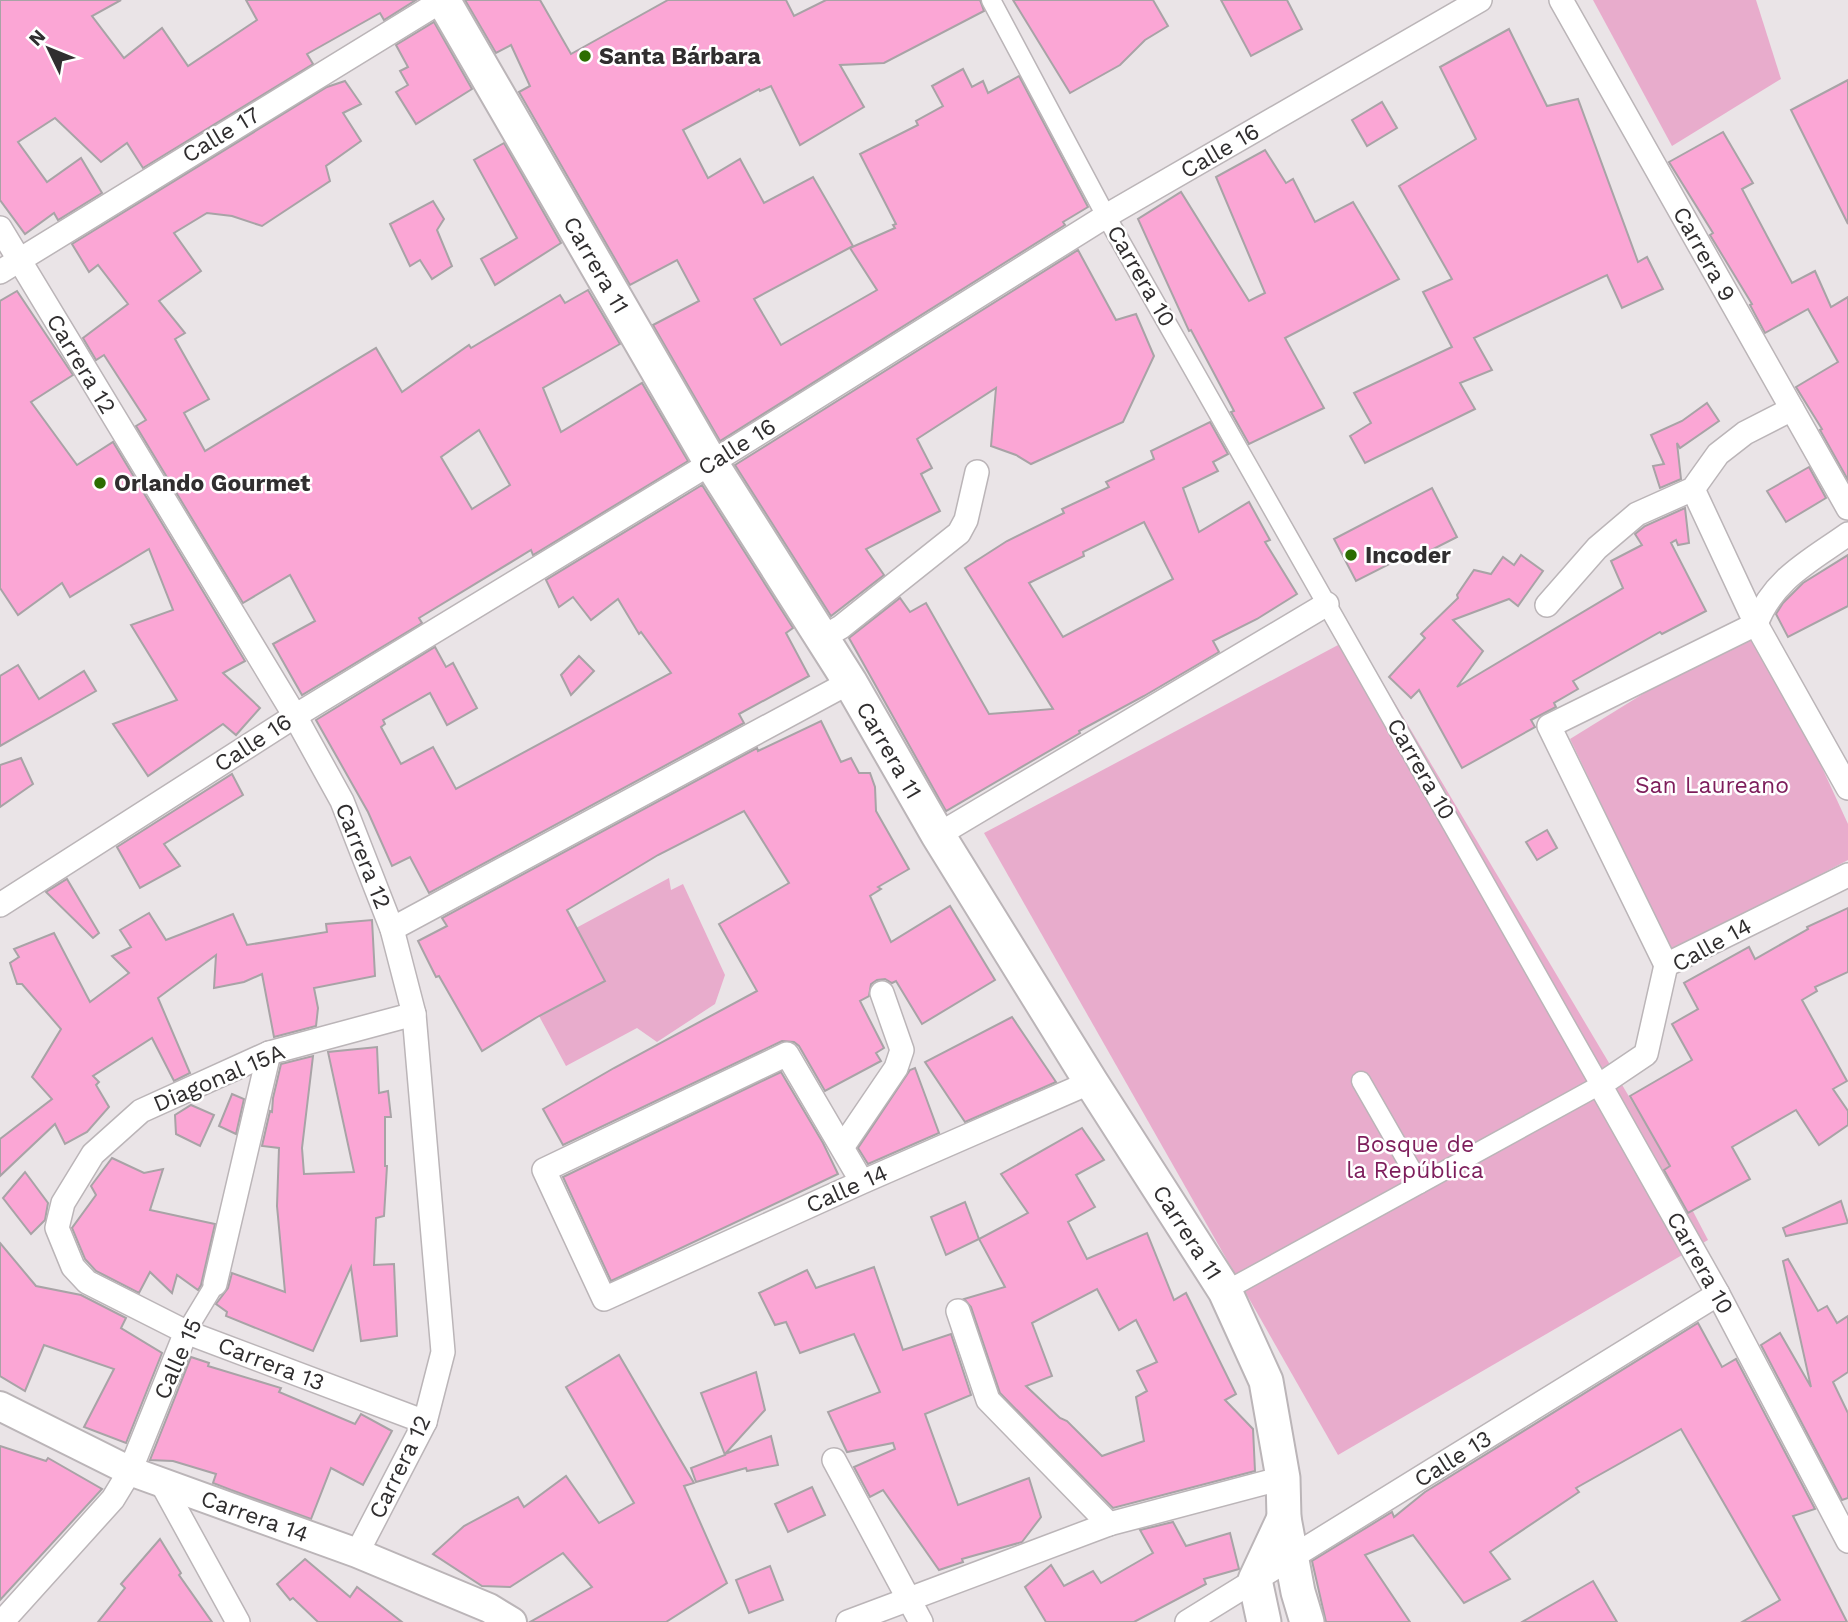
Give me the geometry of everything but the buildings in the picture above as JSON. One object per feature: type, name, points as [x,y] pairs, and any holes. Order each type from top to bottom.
[{"type":"main road","name":"Carrera 11","points":[[443,0],[711,463],[850,682],[938,835],[1091,1082],[1225,1291],[1266,1381],[1283,1478],[1284,1518],[1307,1622]]},
{"type":"main road","name":"Carrera 11","points":[[1255,1580],[1284,1518]]},
{"type":"main road","points":[[1255,1580],[1264,1622]]},
{"type":"street","name":"Calle 17","points":[[9,266],[443,0]]},
{"type":"street","name":"Carrera 10","points":[[991,0],[1107,216],[1718,1294],[1848,1541]]},
{"type":"street","name":"Calle 16","points":[[0,905],[295,716],[711,463],[1107,216],[1480,0]]},
{"type":"street","name":"Carrera 9","points":[[1561,0],[1848,508]]},
{"type":"street","name":"Carrera 12","points":[[0,228],[9,266],[295,716],[342,802],[392,929],[414,1014],[443,1352],[425,1422],[357,1553]]},
{"type":"street","points":[[1547,605],[1597,548],[1637,514],[1693,489],[1718,454],[1745,433],[1792,409]]},
{"type":"street","points":[[822,638],[841,627],[959,533],[966,520],[977,472]]},
{"type":"street","points":[[1693,489],[1756,624],[1848,788]]},
{"type":"street","points":[[1666,965],[1549,726],[1756,624],[1770,595],[1788,576],[1848,534]]},
{"type":"street","points":[[938,835],[1327,604]]},
{"type":"street","points":[[392,929],[850,682]]},
{"type":"street","name":"Calle 14","points":[[1600,1086],[1646,1054],[1666,965],[1848,875]]},
{"type":"street","points":[[862,1182],[843,1146],[896,1069],[902,1050],[882,993]]},
{"type":"street","name":"Diagonal 15A","points":[[63,1203],[93,1154],[141,1111],[269,1053],[414,1014]]},
{"type":"street","name":"Calle 15","points":[[2,1622],[113,1499],[130,1471],[186,1332],[215,1284],[269,1053]]},
{"type":"street","name":"Calle 14","points":[[843,1146],[787,1054],[544,1170],[604,1299],[1091,1082]]},
{"type":"street","points":[[1361,1080],[1420,1184]]},
{"type":"street","points":[[1225,1291],[1600,1086]]},
{"type":"street","name":"Carrera 13","points":[[63,1203],[57,1228],[73,1267],[87,1282],[186,1332],[425,1422]]},
{"type":"street","name":"Calle 13","points":[[1187,1622],[1718,1294]]},
{"type":"street","points":[[958,1311],[988,1400],[1109,1524]]},
{"type":"street","name":"Carrera 14","points":[[0,1406],[130,1471],[357,1553],[488,1608],[512,1622]]},
{"type":"street","points":[[834,1460],[922,1622]]},
{"type":"street","points":[[848,1622],[1109,1524],[1283,1478]]},
{"type":"street","points":[[161,1482],[238,1622]]},
{"type":"green space","points":[[1593,0],[1756,0],[1781,79],[1672,146]]},
{"type":"green space","name":"San Laureano","points":[[1756,624],[1848,824],[1848,860],[1672,952],[1570,739]]},
{"type":"green space","name":"Bosque de la República","points":[[1355,636],[1662,1152],[1708,1240],[1338,1455],[984,833]]},
{"type":"green space","points":[[669,878],[671,890],[683,884],[725,975],[715,1004],[657,1042],[637,1028],[566,1066],[539,1016],[604,980],[576,928]]},
{"type":"place","name":"Santa Bárbara","points":[[585,56]]},
{"type":"place","name":"Orlando Gourmet","points":[[100,483]]},
{"type":"place","name":"Incoder","points":[[1351,555]]}]
